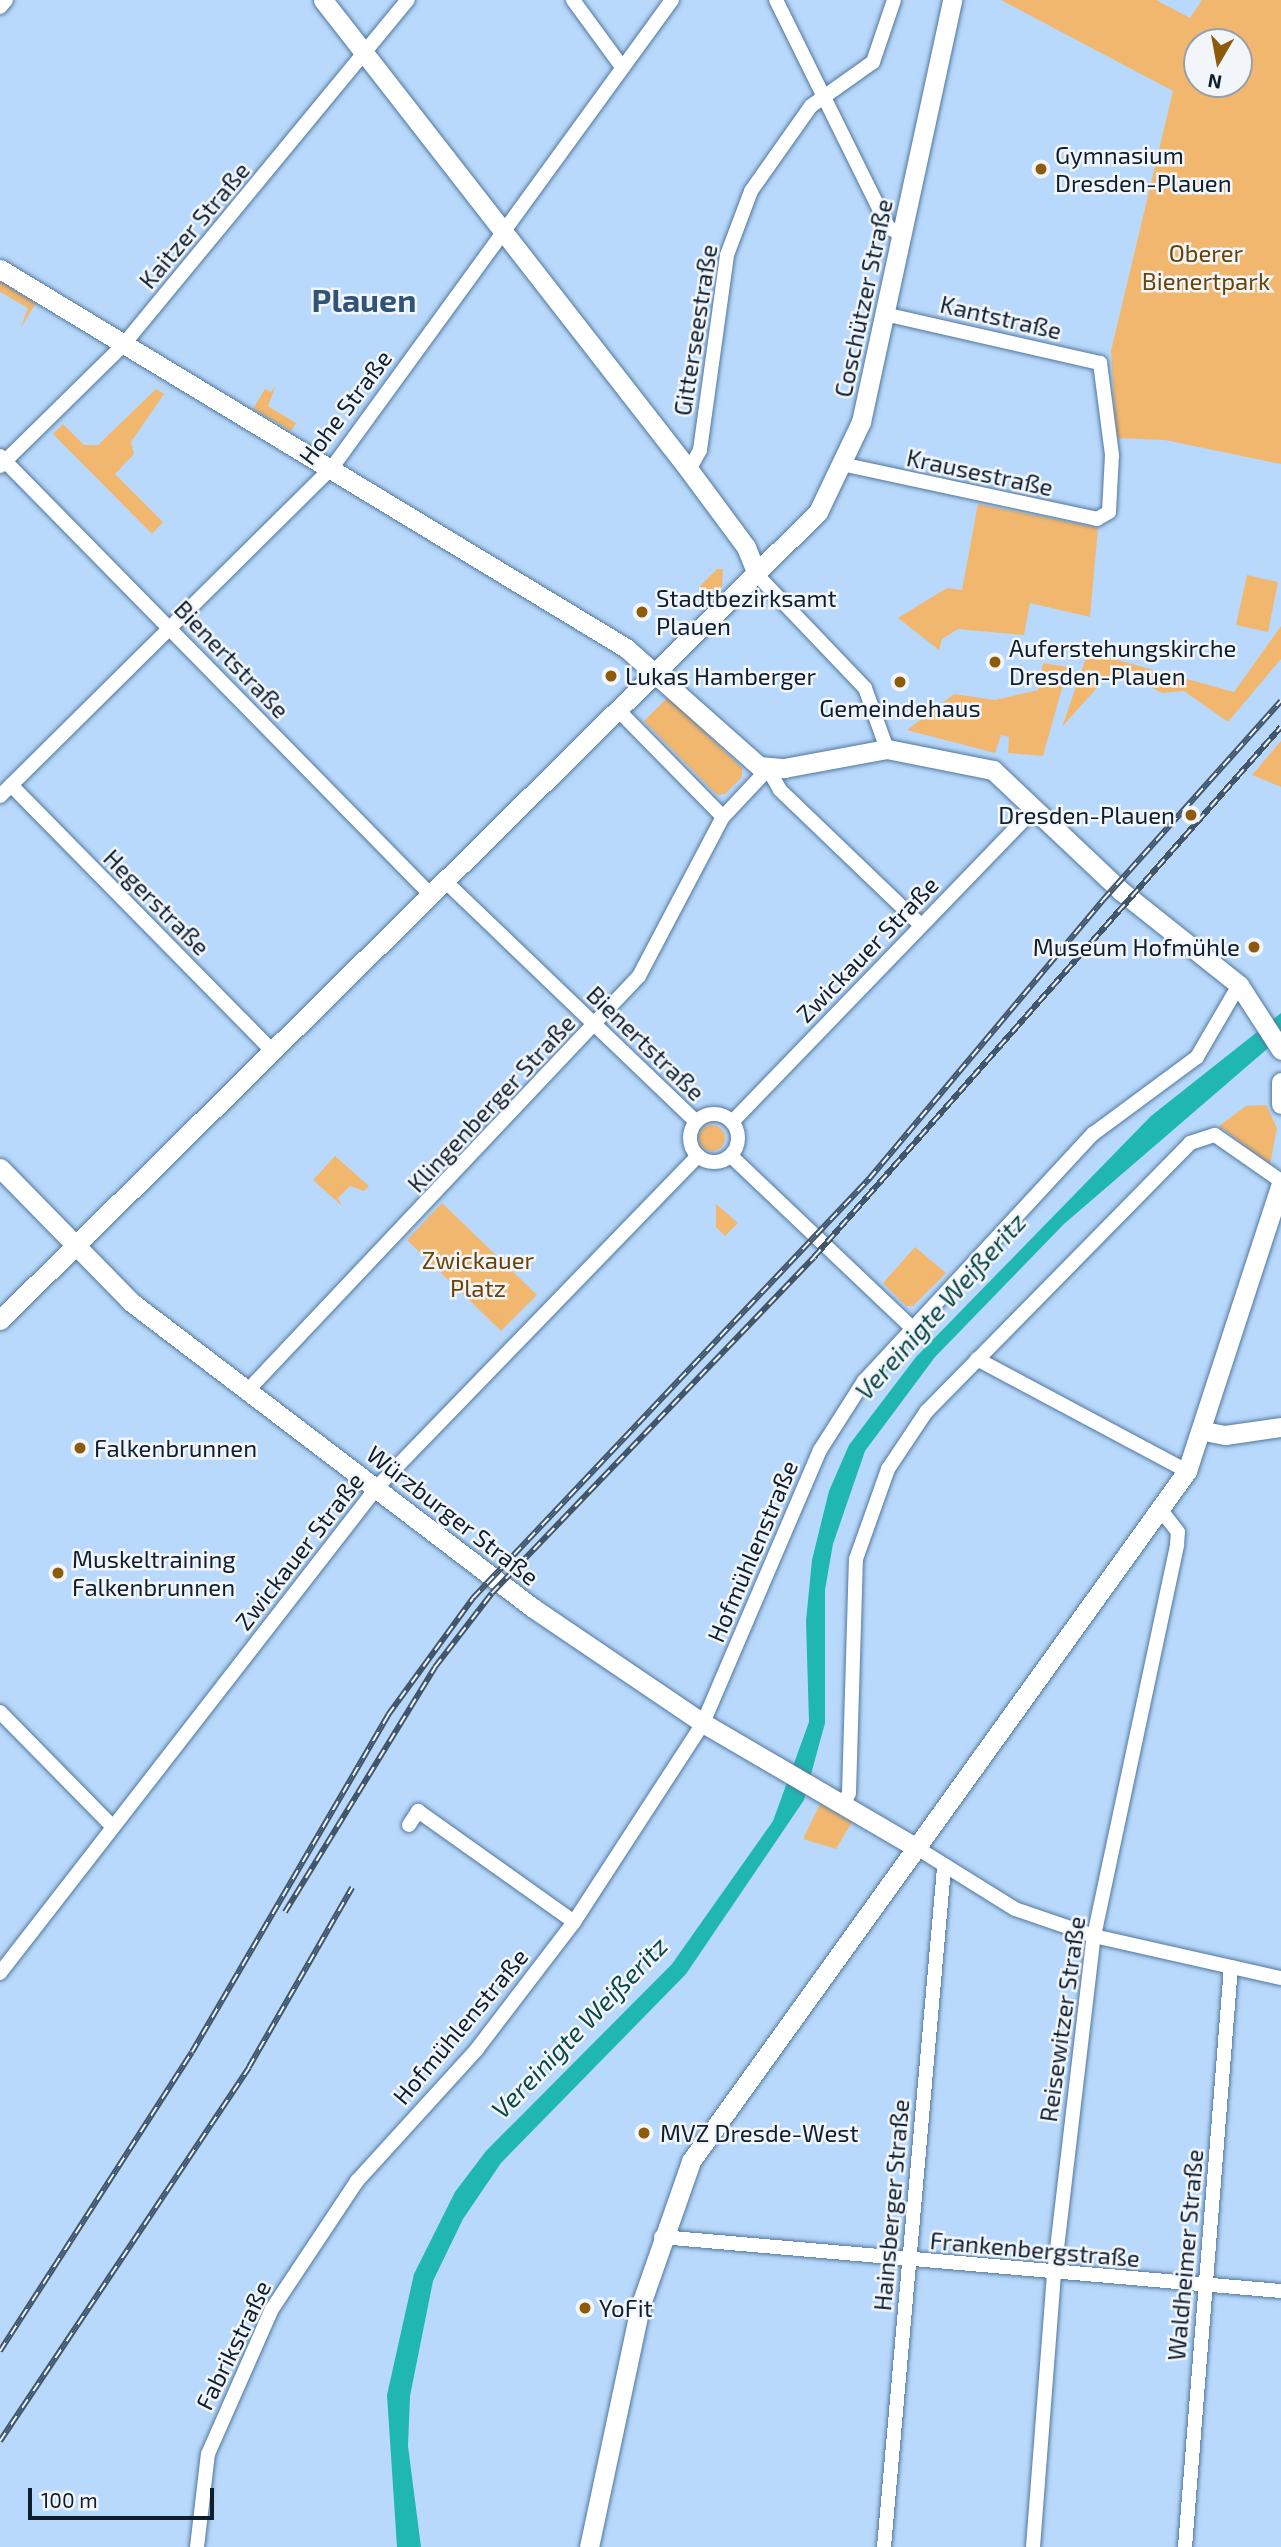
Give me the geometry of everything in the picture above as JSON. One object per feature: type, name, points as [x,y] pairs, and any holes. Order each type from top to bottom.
[{"type":"street","points":[[0,7],[6,0]]},
{"type":"street","points":[[323,0],[689,470],[746,547],[758,576],[853,672],[875,704],[887,749]]},
{"type":"street","name":"Kaitzer Straße","points":[[2,461],[124,344],[408,0]]},
{"type":"street","points":[[573,0],[622,67]]},
{"type":"street","name":"Hohe Straße","points":[[5,790],[331,469],[502,230],[672,0]]},
{"type":"street","points":[[776,0],[888,227],[902,235]]},
{"type":"street","name":"Gitterseestraße","points":[[689,470],[699,458],[730,244],[762,170],[823,95],[873,62],[894,0]]},
{"type":"street","name":"Coschützer Straße","points":[[0,1320],[758,576],[818,512],[846,465],[885,314],[952,0]]},
{"type":"street","points":[[0,269],[659,672],[768,769],[780,790],[921,925]]},
{"type":"street","name":"Kantstraße","points":[[885,314],[1104,369],[1112,455],[1106,519]]},
{"type":"street","name":"Bienertstraße","points":[[2,461],[169,628],[438,888],[595,1026],[695,1121]]},
{"type":"street","name":"Krausestraße","points":[[846,465],[1106,519]]},
{"type":"street","points":[[619,712],[723,817]]},
{"type":"street","points":[[768,769],[887,749],[986,767],[1035,808],[1121,891],[1242,989],[1281,1031]]},
{"type":"street","name":"Klingenberger Straße","points":[[250,1388],[595,1026],[639,976],[723,817],[768,769]]},
{"type":"street","name":"Hegerstraße","points":[[5,790],[272,1051]]},
{"type":"street","name":"Zwickauer Straße","points":[[732,1122],[1035,808]]},
{"type":"street","name":"Hofmühlenstraße","points":[[357,2180],[477,2049],[574,1923],[703,1723],[820,1450],[864,1381],[910,1326],[1093,1134],[1197,1057],[1242,989]]},
{"type":"street","points":[[1263,1011],[1281,1050]]},
{"type":"street","points":[[1281,1082],[1281,1104]]},
{"type":"street","points":[[714,1113],[732,1122],[738,1139],[731,1156],[713,1162],[698,1156],[689,1139],[695,1121],[714,1113]]},
{"type":"street","points":[[589,2547],[622,2376],[661,2237],[707,2132],[917,1848],[1187,1471],[1204,1431],[1277,1180],[1215,1135],[1199,1137],[1163,1168],[926,1412],[888,1469],[865,1521],[851,1614],[849,1793],[844,1804]]},
{"type":"street","name":"Zwickauer Straße","points":[[0,1973],[378,1486],[698,1156]]},
{"type":"street","points":[[731,1156],[910,1326]]},
{"type":"street","name":"Würzburger Straße","points":[[0,1168],[74,1248],[131,1302],[250,1388],[533,1608],[703,1723],[917,1848]]},
{"type":"street","points":[[977,1359],[1187,1471]]},
{"type":"street","points":[[1204,1431],[1225,1435],[1281,1427]]},
{"type":"street","name":"Reisewitzer Straße","points":[[1033,2547],[1054,2274],[1094,1936],[1177,1545],[1178,1532],[1160,1509]]},
{"type":"street","points":[[0,1712],[113,1827]]},
{"type":"street","points":[[409,1825],[418,1811],[574,1923]]},
{"type":"street","points":[[917,1848],[944,1868],[1015,1909],[1094,1936],[1281,1978]]},
{"type":"street","name":"Hainsberger Straße","points":[[884,2547],[944,1868]]},
{"type":"street","name":"Waldheimer Straße","points":[[1185,2547],[1231,1967]]},
{"type":"street","name":"Fabrikstraße","points":[[197,2547],[208,2454],[227,2401],[272,2309],[357,2180]]},
{"type":"street","name":"Frankenbergstraße","points":[[661,2237],[909,2262],[1281,2291]]},
{"type":"green space","name":"Oberer Bienertpark","points":[[1001,0],[1156,0],[1190,18],[1202,0],[1281,0],[1281,464],[1165,440],[1116,438],[1111,351],[1173,91]]},
{"type":"green space","points":[[0,281],[36,303],[20,329],[28,308],[0,292]]},
{"type":"green space","points":[[276,385],[268,406],[296,423],[291,431],[253,409],[265,389],[271,392]]},
{"type":"green space","points":[[156,389],[164,394],[131,442],[134,454],[115,474],[163,522],[152,534],[53,434],[63,424],[84,445],[98,445]]},
{"type":"green space","points":[[978,504],[1098,528],[1090,617],[1030,603],[1024,635],[958,629],[942,639],[939,650],[898,618],[947,588],[962,590]]},
{"type":"green space","points":[[717,569],[723,569],[722,587],[707,602],[700,586]]},
{"type":"green space","points":[[1247,575],[1278,582],[1268,632],[1236,625]]},
{"type":"green space","points":[[1281,626],[1281,659],[1228,722],[1184,691],[1162,693],[1127,675],[1103,681],[1062,727],[1088,652],[1234,692]]},
{"type":"green space","points":[[1043,663],[1068,667],[1043,756],[1008,753],[1009,737],[1001,735],[995,753],[907,730],[954,694],[995,700],[1038,690]]},
{"type":"green space","points":[[668,697],[742,768],[742,777],[725,794],[717,795],[644,721]]},
{"type":"green space","points":[[1281,741],[1281,787],[1252,775]]},
{"type":"green space","points":[[1266,1105],[1277,1128],[1270,1164],[1219,1126],[1246,1106]]},
{"type":"green space","points":[[712,1125],[721,1129],[725,1138],[721,1147],[712,1151],[703,1147],[699,1138],[703,1129]]},
{"type":"green space","points":[[335,1156],[369,1186],[364,1191],[350,1186],[338,1198],[342,1206],[313,1180]]},
{"type":"green space","name":"Zwickauer Platz","points":[[442,1203],[537,1295],[501,1331],[407,1240]]},
{"type":"green space","points":[[716,1204],[738,1223],[725,1236],[716,1227]]},
{"type":"green space","points":[[915,1247],[946,1273],[913,1306],[906,1306],[883,1283]]},
{"type":"green space","points":[[820,1804],[852,1822],[836,1849],[803,1839]]},
{"type":"shaded area","points":[[1281,1013],[1281,1037],[1064,1224],[935,1357],[865,1451],[833,1544],[825,1590],[825,1723],[804,1800],[686,1974],[501,2163],[463,2219],[433,2281],[410,2396],[408,2446],[421,2547],[397,2547],[387,2395],[414,2274],[455,2192],[486,2151],[672,1964],[773,1821],[809,1722],[806,1621],[812,1560],[829,1491],[849,1445],[916,1357],[1151,1116]]},
{"type":"railway","points":[[0,2351],[192,2052],[388,1715],[473,1598],[869,1179],[1103,900],[1281,701]]},
{"type":"railway","points":[[285,1912],[435,1667],[492,1593],[814,1257],[1281,727]]},
{"type":"railway","points":[[0,2441],[249,2067],[352,1888]]},
{"type":"place","name":"Gymnasium Dresden-Plauen","points":[[1041,169]]},
{"type":"place","name":"Stadtbezirksamt Plauen","points":[[642,612]]},
{"type":"place","name":"Auferstehungskirche Dresden-Plauen","points":[[995,662]]},
{"type":"place","name":"Lukas Hamberger","points":[[611,676]]},
{"type":"place","name":"Gemeindehaus","points":[[900,682]]},
{"type":"place","name":"Dresden-Plauen","points":[[1191,815]]},
{"type":"place","name":"Museum Hofmühle","points":[[1254,947]]},
{"type":"place","name":"Falkenbrunnen","points":[[80,1448]]},
{"type":"place","name":"Muskeltraining Falkenbrunnen","points":[[58,1573]]},
{"type":"place","name":"MVZ Dresde-West","points":[[644,2133]]},
{"type":"place","name":"YoFit","points":[[585,2308]]},
{"type":"district","name":"Plauen","points":[[364,299]]},
{"type":"water label","name":"Vereinigte Weißeritz","points":[[940,1306]]},
{"type":"water label","name":"Vereinigte Weißeritz","points":[[579,2027]]}]
